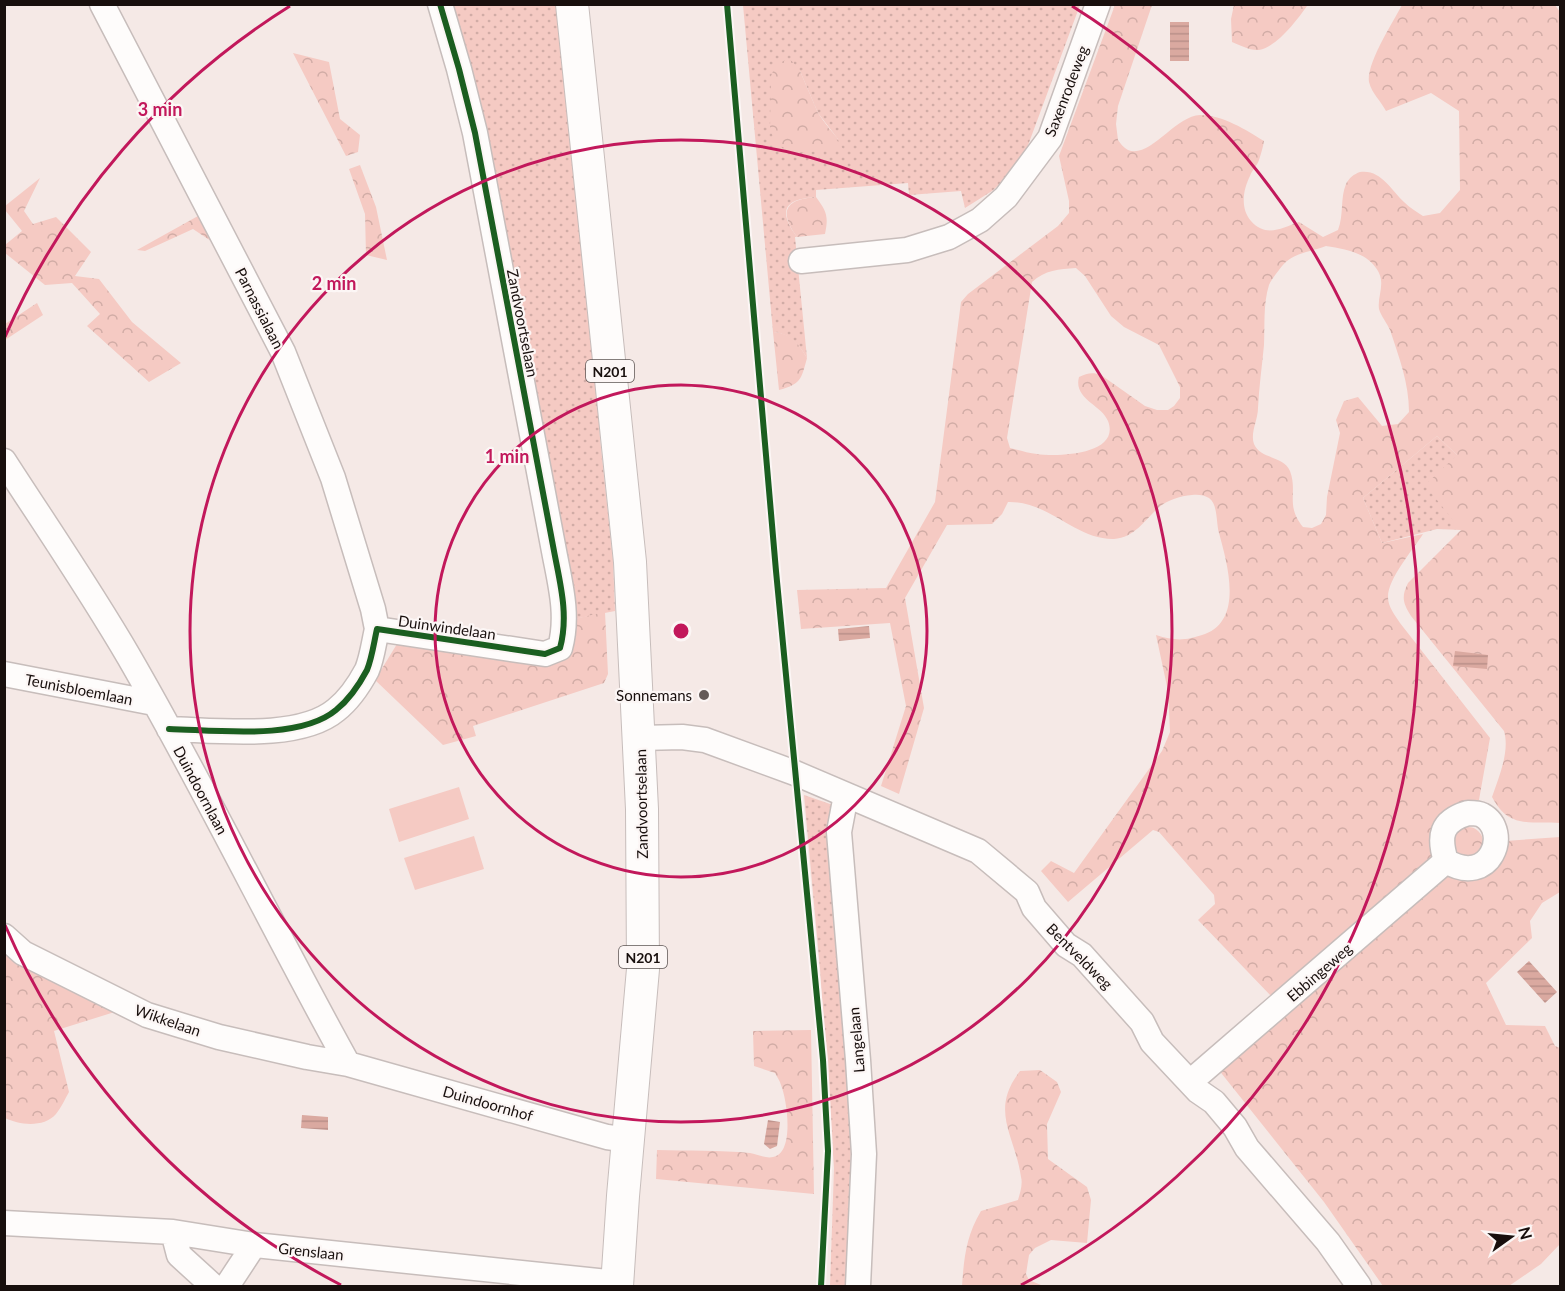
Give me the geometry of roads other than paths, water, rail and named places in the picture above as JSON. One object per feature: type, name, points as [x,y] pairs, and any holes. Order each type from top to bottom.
[{"type":"main road","name":"Zandvoortselaan","points":[[572,4],[630,562],[640,738],[643,969],[617,1285]]},
{"type":"street","name":"Parnassialaan","points":[[102,4],[283,352],[333,478],[377,629]]},
{"type":"street","name":"Zandvoortselaan","points":[[440,4],[475,133],[552,540],[564,610],[565,630],[560,648]]},
{"type":"street","name":"Saxenrodeweg","points":[[801,261],[907,250],[950,237],[980,220],[1006,198],[1050,138],[1098,4]]},
{"type":"street","name":"Duindoornlaan","points":[[4,461],[105,618],[169,729],[348,1064]]},
{"type":"street","name":"Duinwindelaan","points":[[169,729],[264,731],[288,729],[335,712],[351,696],[368,668],[377,629],[545,654],[560,648]]},
{"type":"street","name":"Teunisbloemlaan","points":[[4,674],[154,703]]},
{"type":"street","name":"Bentveldweg","points":[[640,738],[682,737],[705,740],[781,767],[978,851],[1027,892],[1034,908],[1066,945],[1082,954],[1142,1022],[1152,1042],[1198,1090],[1214,1102],[1235,1127],[1247,1148],[1328,1242],[1359,1287]]},
{"type":"street","name":"Langelaan","points":[[846,795],[838,832],[864,1154],[858,1287]]},
{"type":"street","name":"Ebbingeweg","points":[[1191,1082],[1446,861]]},
{"type":"street","name":"Wikkelaan","points":[[4,936],[23,952],[147,1016],[219,1037],[348,1064]]},
{"type":"street","name":"Duindoornhof","points":[[348,1064],[606,1137],[628,1140]]},
{"type":"street","name":"Grenslaan","points":[[4,1223],[173,1233],[254,1245],[617,1285]]},
{"type":"street","points":[[173,1233],[179,1255],[213,1287]]},
{"type":"street","points":[[227,1287],[254,1245]]},
{"type":"place","name":"Sonnemans","points":[[704,695]]}]
